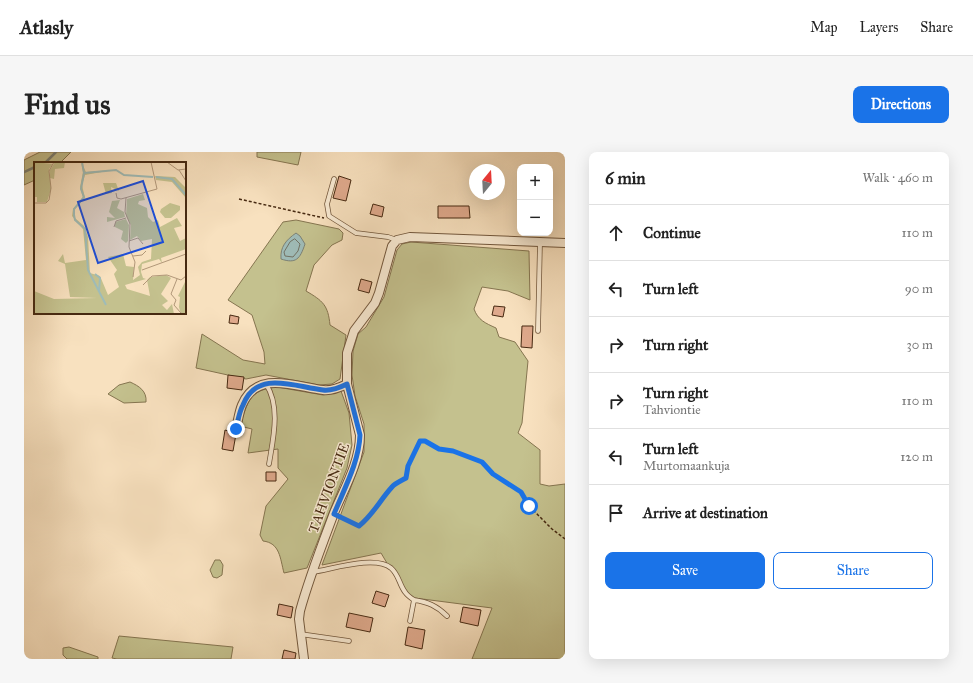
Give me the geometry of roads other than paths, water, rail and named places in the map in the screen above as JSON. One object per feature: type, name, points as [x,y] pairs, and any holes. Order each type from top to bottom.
[{"type":"street","points":[[397,240],[410,237],[565,243]]},
{"type":"street","name":"TAHVIONTIE","points":[[304,659],[300,634],[300,611],[334,514],[354,465],[360,441],[360,435],[347,384],[346,365],[350,341],[360,321],[375,303],[384,280],[392,246],[397,240]]},
{"type":"street","points":[[236,429],[243,404],[256,388],[266,384],[292,384],[323,390],[338,388],[347,384]]},
{"type":"lane","points":[[334,179],[326,204],[329,216],[356,232],[388,237],[397,240]]},
{"type":"lane","points":[[538,330],[540,242]]},
{"type":"lane","points":[[266,384],[271,392],[274,402],[274,429],[269,464]]},
{"type":"lane","points":[[313,572],[367,562],[380,563],[390,567],[397,574],[405,593],[414,600],[428,602],[439,608],[447,616]]},
{"type":"lane","points":[[410,621],[414,600]]},
{"type":"lane","points":[[300,634],[349,641]]},
{"type":"water","points":[[296,233],[305,244],[299,257],[290,261],[281,259],[284,244]]},
{"type":"waterway","points":[[46,162],[56,152]]},
{"type":"waterway","points":[[24,172],[34,167]]}]
